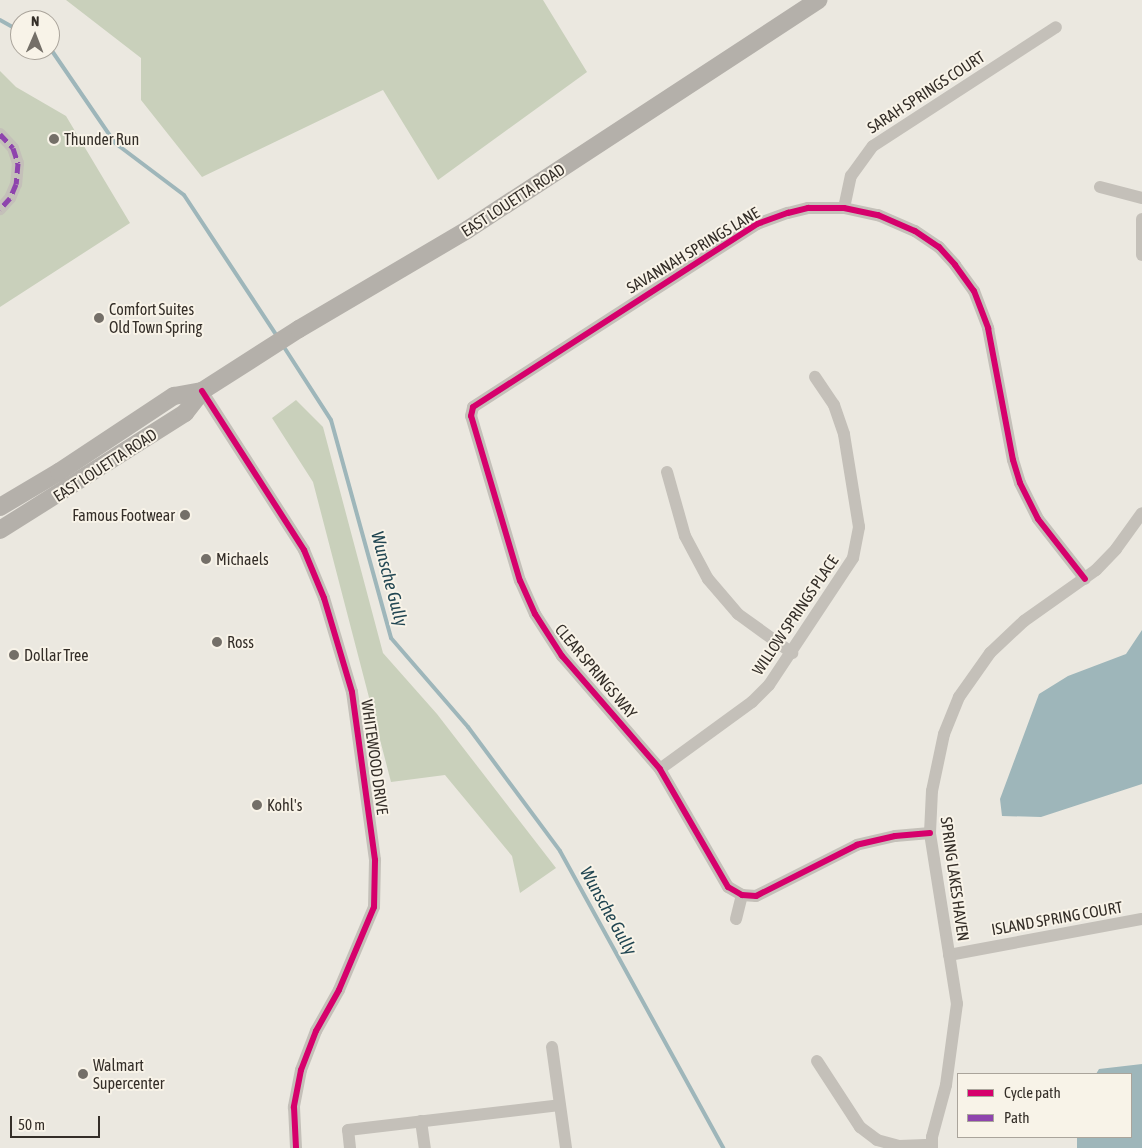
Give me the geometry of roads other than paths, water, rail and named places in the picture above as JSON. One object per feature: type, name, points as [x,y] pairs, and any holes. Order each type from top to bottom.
[{"type":"main road","name":"EAST LOUETTA ROAD","points":[[0,530],[186,413],[202,391],[235,369],[467,230],[819,0]]},
{"type":"main road","name":"EAST LOUETTA ROAD","points":[[0,507],[59,472],[174,396],[202,391]]},
{"type":"street","name":"SARAH SPRINGS COURT","points":[[844,208],[851,176],[873,146],[1056,27]]},
{"type":"street","points":[[0,134],[13,148],[18,162],[16,184],[10,198],[0,209]]},
{"type":"street","points":[[1100,187],[1142,198]]},
{"type":"street","name":"SAVANNAH SPRINGS LANE","points":[[471,409],[757,224],[800,210],[844,208],[878,215],[907,226],[928,239],[955,265],[974,291],[988,328],[1013,460],[1020,483],[1038,519],[1085,579]]},
{"type":"street","points":[[1142,219],[1142,255]]},
{"type":"street","name":"WILLOW SPRINGS PLACE","points":[[660,769],[761,694],[792,653],[853,558],[859,528],[841,420],[830,398],[815,377]]},
{"type":"street","name":"WHITEWOOD DRIVE","points":[[202,391],[304,550],[324,598],[352,692],[375,860],[374,907],[339,990],[316,1031],[301,1070],[294,1107],[296,1148]]},
{"type":"street","name":"CLEAR SPRINGS WAY","points":[[471,409],[471,416],[520,581],[534,614],[562,656],[660,769],[725,884],[742,895]]},
{"type":"street","points":[[667,472],[685,536],[708,579],[738,614],[792,653]]},
{"type":"street","name":"SPRING LAKES HAVEN","points":[[932,1146],[946,1085],[957,1004],[930,833],[932,791],[942,740],[949,719],[966,686],[1002,640],[1024,621],[1085,579],[1116,549],[1142,513]]},
{"type":"street","points":[[736,919],[742,895],[756,896],[763,894],[857,845],[895,836],[930,833]]},
{"type":"street","name":"ISLAND SPRING COURT","points":[[949,955],[1142,919]]},
{"type":"street","points":[[552,1047],[566,1148]]},
{"type":"street","points":[[817,1062],[860,1127],[877,1140],[899,1146],[932,1146]]},
{"type":"street","points":[[350,1148],[348,1130],[421,1127],[560,1105]]},
{"type":"street","points":[[421,1127],[424,1148]]},
{"type":"water","points":[[1142,630],[1142,784],[1041,817],[1002,816],[1000,799],[1039,694],[1068,676],[1126,654]]},
{"type":"water","points":[[1142,1064],[1142,1148],[1077,1148],[1077,1138],[1132,1138],[1132,1073],[1097,1073],[1099,1069]]},
{"type":"waterway","name":"Wunsche Gully","points":[[0,20],[10,26]]},
{"type":"waterway","name":"Wunsche Gully","points":[[58,60],[115,143],[184,195],[277,336]]},
{"type":"waterway","name":"Wunsche Gully","points":[[282,344],[331,420],[391,638],[468,727],[560,851],[723,1148]]},
{"type":"place","name":"Thunder Run","points":[[54,139]]},
{"type":"place","name":"Comfort Suites Old Town Spring","points":[[99,318]]},
{"type":"place","name":"Famous Footwear","points":[[185,515]]},
{"type":"place","name":"Michaels","points":[[206,559]]},
{"type":"place","name":"Ross","points":[[217,642]]},
{"type":"place","name":"Dollar Tree","points":[[14,655]]},
{"type":"place","name":"Kohl's","points":[[257,805]]},
{"type":"place","name":"Walmart Supercenter","points":[[83,1074]]}]
